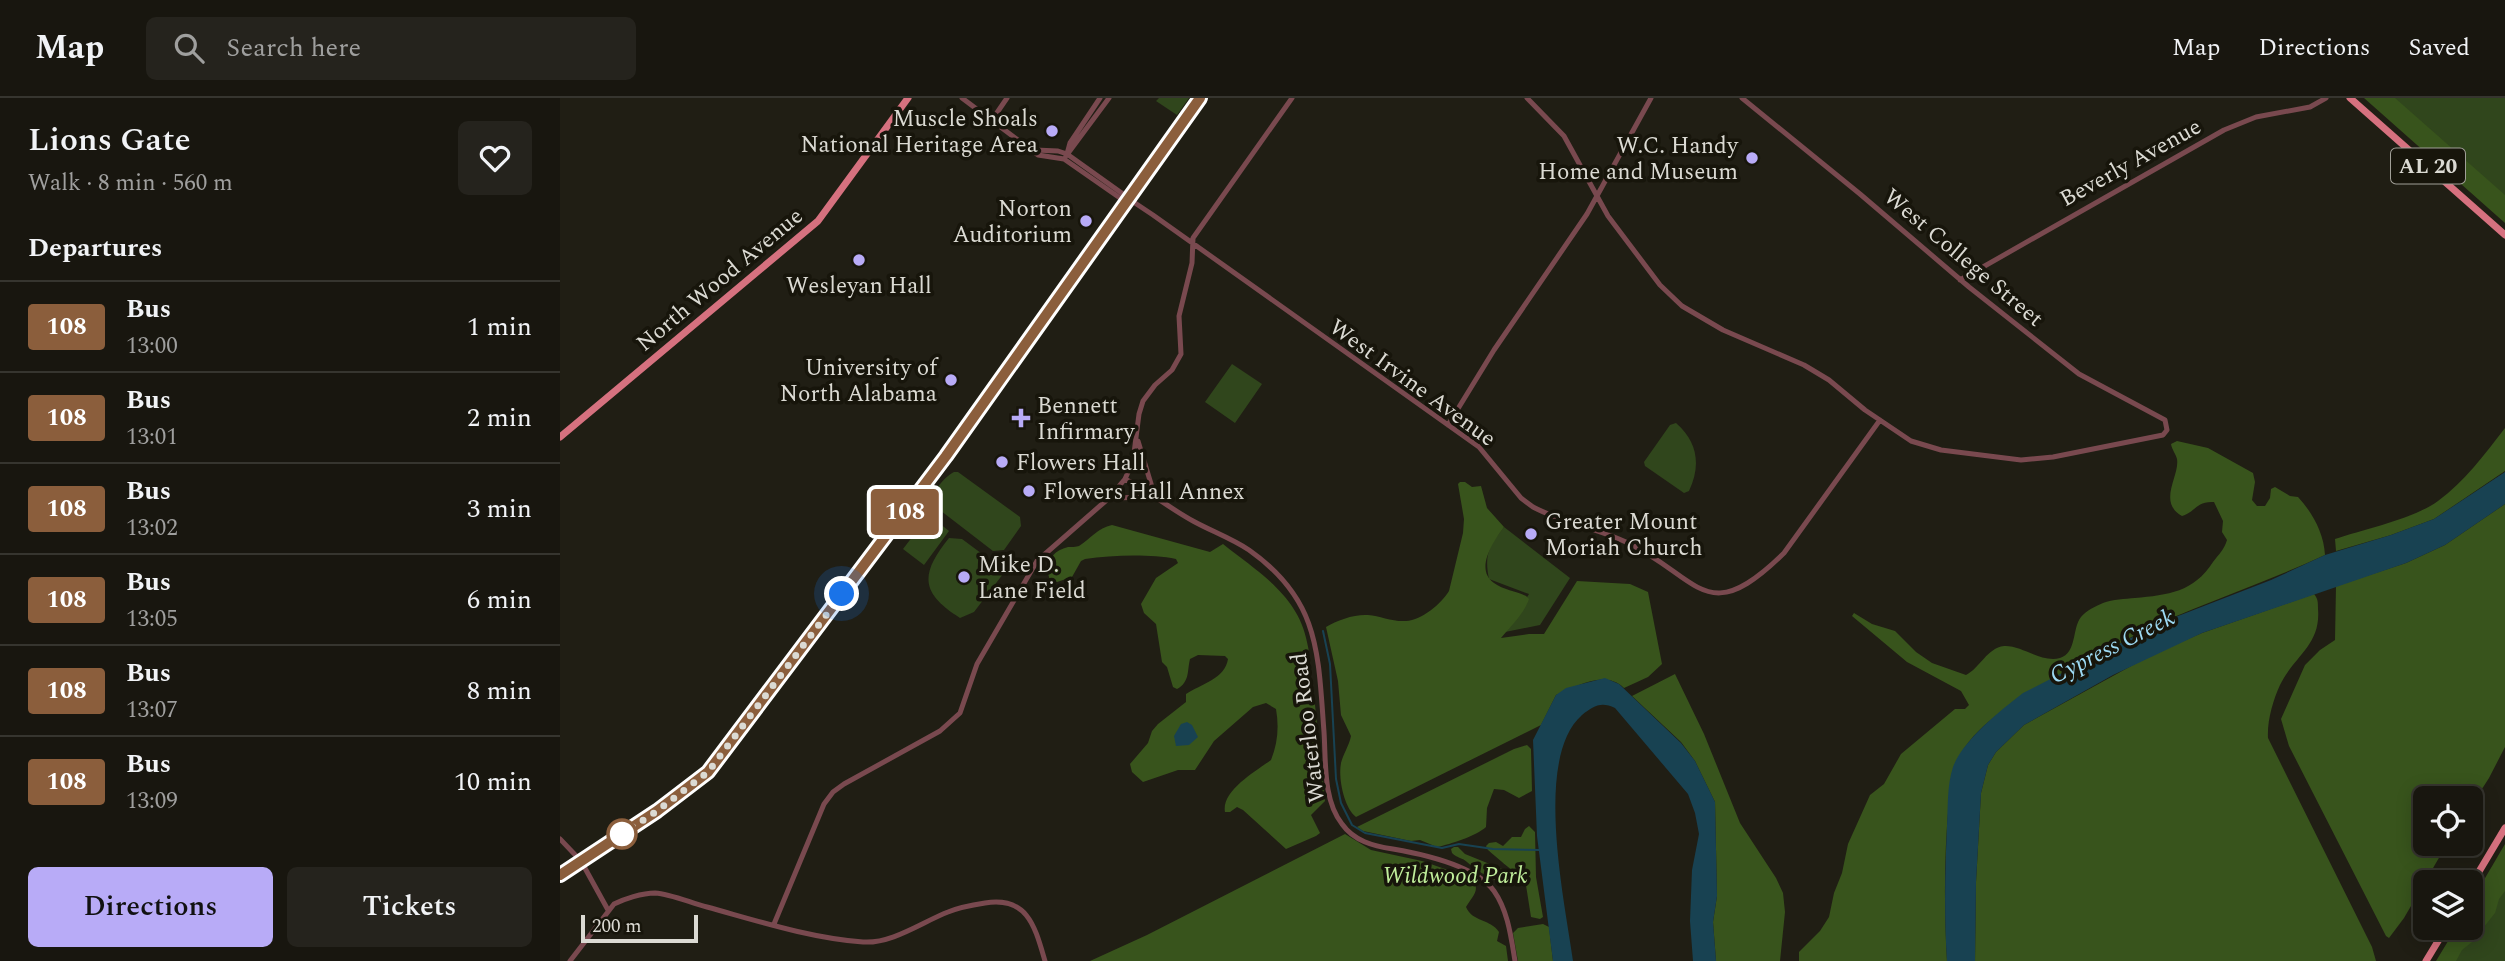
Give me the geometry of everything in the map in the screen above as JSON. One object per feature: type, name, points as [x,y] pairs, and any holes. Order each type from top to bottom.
[{"type":"main road","name":"North Wood Avenue","points":[[560,438],[818,221],[908,98]]},
{"type":"main road","points":[[560,875],[657,811],[708,772],[906,511],[1200,98]]},
{"type":"main road","name":"AL 20","points":[[2350,98],[2505,235]]},
{"type":"main road","points":[[2480,870],[2505,828]]},
{"type":"main road","points":[[2426,961],[2439,940]]},
{"type":"street","points":[[962,98],[1038,155],[1066,157]]},
{"type":"street","points":[[992,120],[1007,98]]},
{"type":"street","points":[[1066,157],[1100,98]]},
{"type":"street","points":[[1066,157],[1070,143],[1109,98]]},
{"type":"street","points":[[774,924],[824,804],[844,784],[940,732],[960,713],[977,664],[1033,567],[1046,551],[1109,498],[1125,479],[1133,461],[1143,401],[1154,385],[1172,370],[1181,354],[1179,316],[1192,263],[1192,243],[1292,98]]},
{"type":"street","points":[[1527,98],[1564,136],[1596,198],[1645,266],[1682,306],[1723,330],[1804,365],[1829,380],[1880,420]]},
{"type":"street","points":[[1448,425],[1494,350],[1596,198],[1651,98]]},
{"type":"street","name":"West College Street","points":[[1742,98],[1960,280],[2080,374],[2165,420],[2167,430],[2163,435],[2053,457],[2021,460],[1941,450],[1920,444],[1880,420]]},
{"type":"street","name":"Beverly Avenue","points":[[1960,280],[2224,130],[2256,117],[2311,107],[2326,98]]},
{"type":"street","points":[[1027,146],[1039,152],[1070,143]]},
{"type":"street","points":[[1051,150],[1066,157]]},
{"type":"street","name":"West Irvine Avenue","points":[[1066,157],[1123,194],[1127,200],[1144,209],[1479,447],[1521,498],[1533,507],[1627,542],[1698,589],[1716,594],[1731,590],[1765,571],[1784,553],[1880,420]]},
{"type":"street","points":[[1109,498],[1156,497],[1136,436]]},
{"type":"street","name":"Waterloo Road","points":[[1125,479],[1195,522],[1219,532],[1248,550],[1284,579],[1300,602],[1316,647],[1329,793],[1335,814],[1342,825],[1364,842],[1442,860],[1484,881],[1493,889],[1507,917],[1515,961]]},
{"type":"street","points":[[560,839],[581,861],[608,910]]},
{"type":"street","points":[[570,961],[608,910],[621,900],[654,893],[820,936],[873,942],[965,906],[1007,902],[1015,905],[1029,918],[1045,961]]},
{"type":"green space","points":[[1159,98],[1189,98],[1177,115],[1156,101]]},
{"type":"green space","points":[[2364,98],[2395,98],[2505,195],[2505,223]]},
{"type":"green space","points":[[2381,98],[2505,98],[2505,208]]},
{"type":"green space","points":[[1232,364],[1262,384],[1235,423],[1205,402]]},
{"type":"green space","points":[[1676,423],[1689,438],[1695,455],[1693,482],[1689,491],[1684,493],[1645,466],[1644,462],[1670,425]]},
{"type":"green space","points":[[2505,428],[2505,471],[2434,519],[2336,551],[2335,539],[2402,518],[2438,501],[2482,458]]},
{"type":"green space","points":[[2177,441],[2208,448],[2253,473],[2255,482],[2252,500],[2257,506],[2265,506],[2271,489],[2275,487],[2290,496],[2298,497],[2316,523],[2325,555],[2136,635],[2014,703],[1974,736],[1955,765],[1950,783],[1945,861],[1947,961],[1799,961],[1799,952],[1820,931],[1829,917],[1848,844],[1870,795],[1884,784],[1901,754],[1955,709],[1965,709],[1969,705],[1961,691],[1907,662],[1852,616],[1854,613],[1872,624],[1895,631],[1916,652],[1932,663],[1966,675],[1993,650],[2004,646],[2046,658],[2060,658],[2069,651],[2078,622],[2089,610],[2111,601],[2169,593],[2189,586],[2206,572],[2224,547],[2227,540],[2222,532],[2223,521],[2214,502],[2204,503],[2182,516],[2171,504],[2171,489],[2177,466],[2171,444]]},
{"type":"green space","points":[[954,472],[958,472],[1020,517],[1021,526],[1004,550],[993,551],[932,504],[939,486]]},
{"type":"green space","points":[[1460,482],[1472,487],[1481,486],[1487,508],[1504,527],[1488,555],[1488,577],[1505,589],[1529,599],[1501,638],[1544,634],[1577,581],[1630,584],[1648,592],[1662,664],[1648,677],[1624,688],[1608,680],[1599,680],[1581,684],[1556,695],[1541,725],[1356,817],[1348,807],[1341,784],[1341,763],[1351,736],[1341,715],[1338,681],[1326,627],[1346,618],[1363,615],[1396,621],[1412,620],[1425,614],[1441,601],[1449,591],[1463,533],[1464,519],[1458,484]]},
{"type":"green space","points":[[2505,504],[2505,747],[2483,787],[2413,786],[2413,856],[2440,856],[2432,870],[2413,870],[2413,903],[2389,938],[2289,746],[2281,719],[2305,665],[2335,640],[2336,586],[2406,563],[2445,545]]},
{"type":"green space","points":[[929,515],[949,531],[924,565],[903,549]]},
{"type":"green space","points":[[1112,525],[1210,552],[1223,544],[1275,586],[1295,611],[1309,650],[1307,660],[1298,672],[1303,690],[1315,705],[1325,801],[1311,815],[1320,833],[1316,836],[1286,849],[1243,810],[1237,807],[1225,812],[1225,804],[1234,789],[1271,760],[1278,728],[1277,715],[1276,709],[1266,703],[1253,707],[1214,741],[1195,770],[1178,770],[1143,782],[1132,772],[1130,764],[1148,743],[1152,731],[1186,702],[1186,694],[1217,676],[1226,666],[1228,659],[1225,656],[1198,655],[1190,659],[1184,683],[1177,689],[1173,687],[1167,667],[1162,662],[1156,624],[1144,613],[1141,604],[1156,578],[1178,563],[1176,559],[1131,556],[1085,559],[1072,577],[1057,582],[1050,580],[1048,569],[1053,555],[1062,549],[1079,546],[1098,531]]},
{"type":"green space","points":[[1504,527],[1570,578],[1540,625],[1505,632],[1529,594],[1489,579],[1489,551]]},
{"type":"green space","name":"Mike D. Lane Field","points":[[949,538],[962,539],[993,562],[995,560],[1001,564],[1003,574],[974,612],[960,618],[937,600],[929,582],[933,562]]},
{"type":"green space","points":[[2314,594],[2318,604],[2315,632],[2280,685],[2271,711],[2268,738],[2372,947],[2376,961],[1975,961],[1981,793],[1988,765],[1996,752],[2024,725],[2153,654],[2202,633]]},
{"type":"green space","points":[[1675,674],[1704,734],[1740,823],[1783,893],[1785,912],[1780,961],[1716,961],[1713,922],[1717,896],[1715,802],[1695,761],[1681,742],[1632,696]]},
{"type":"green space","points":[[1527,745],[1531,749],[1532,791],[1519,798],[1504,790],[1494,789],[1487,808],[1486,827],[1476,833],[1437,847],[1420,840],[1411,841],[1363,831],[1357,827],[1514,749]]},
{"type":"green space","points":[[1529,826],[1535,832],[1536,877],[1543,917],[1540,919],[1531,917],[1525,879],[1486,846],[1496,842],[1503,846],[1512,837],[1521,837]]},
{"type":"green space","name":"Wildwood Park","points":[[1345,834],[1371,850],[1422,861],[1471,878],[1476,890],[1466,907],[1473,915],[1496,928],[1499,932],[1497,941],[1506,946],[1508,961],[1090,961],[1147,935]]},
{"type":"green space","points":[[2505,844],[2505,891],[2499,899],[2495,913],[2483,928],[2483,882]]},
{"type":"green space","points":[[1454,847],[1502,869],[1508,879],[1498,882],[1482,873],[1452,853],[1451,849]]},
{"type":"green space","points":[[2505,858],[2505,961],[2443,961],[2461,940],[2483,940],[2483,903]]},
{"type":"green space","points":[[1543,924],[1549,927],[1553,961],[1518,961],[1513,933],[1518,928]]},
{"type":"green space","points":[[2449,940],[2474,940],[2462,950],[2456,961],[2436,961]]},
{"type":"water","name":"Cypress Creek","points":[[2505,472],[2505,504],[2445,545],[2406,563],[2202,633],[2113,675],[2024,725],[1996,752],[1988,765],[1981,793],[1975,961],[1947,961],[1945,877],[1950,781],[1953,767],[1965,746],[1994,717],[2023,693],[2160,623],[2271,580],[2325,555],[2434,519]]},
{"type":"water","points":[[1605,678],[1619,684],[1681,743],[1695,761],[1715,802],[1717,896],[1713,922],[1716,961],[1693,961],[1690,921],[1692,870],[1699,834],[1688,794],[1615,708],[1601,705],[1582,715],[1567,735],[1559,763],[1556,832],[1573,961],[1553,961],[1537,836],[1533,740],[1556,695],[1566,688]]},
{"type":"water","points":[[1187,722],[1192,725],[1198,737],[1189,745],[1176,746],[1174,736],[1181,724]]},
{"type":"waterway","points":[[1323,631],[1330,664],[1336,779],[1341,803],[1352,825],[1365,833],[1442,848],[1459,844],[1493,849],[1540,850]]},
{"type":"bus line","name":"108","points":[[560,875],[657,811],[708,772],[906,511],[1200,98]]},
{"type":"place","name":"Muscle Shoals National Heritage Area","points":[[1052,131]]},
{"type":"place","name":"W.C. Handy Home and Museum","points":[[1752,158]]},
{"type":"place","name":"Norton Auditorium","points":[[1086,221]]},
{"type":"place","name":"Wesleyan Hall","points":[[859,260]]},
{"type":"place","name":"University of North Alabama","points":[[951,380]]},
{"type":"place","name":"Bennett Infirmary","points":[[1021,418]]},
{"type":"place","name":"Flowers Hall","points":[[1002,462]]},
{"type":"place","name":"Flowers Hall Annex","points":[[1029,491]]},
{"type":"place","name":"Greater Mount Moriah Church","points":[[1531,534]]},
{"type":"place","name":"Mike D. Lane Field","points":[[964,577]]},
{"type":"route","points":[[622,834],[708,772],[842,594]]}]
